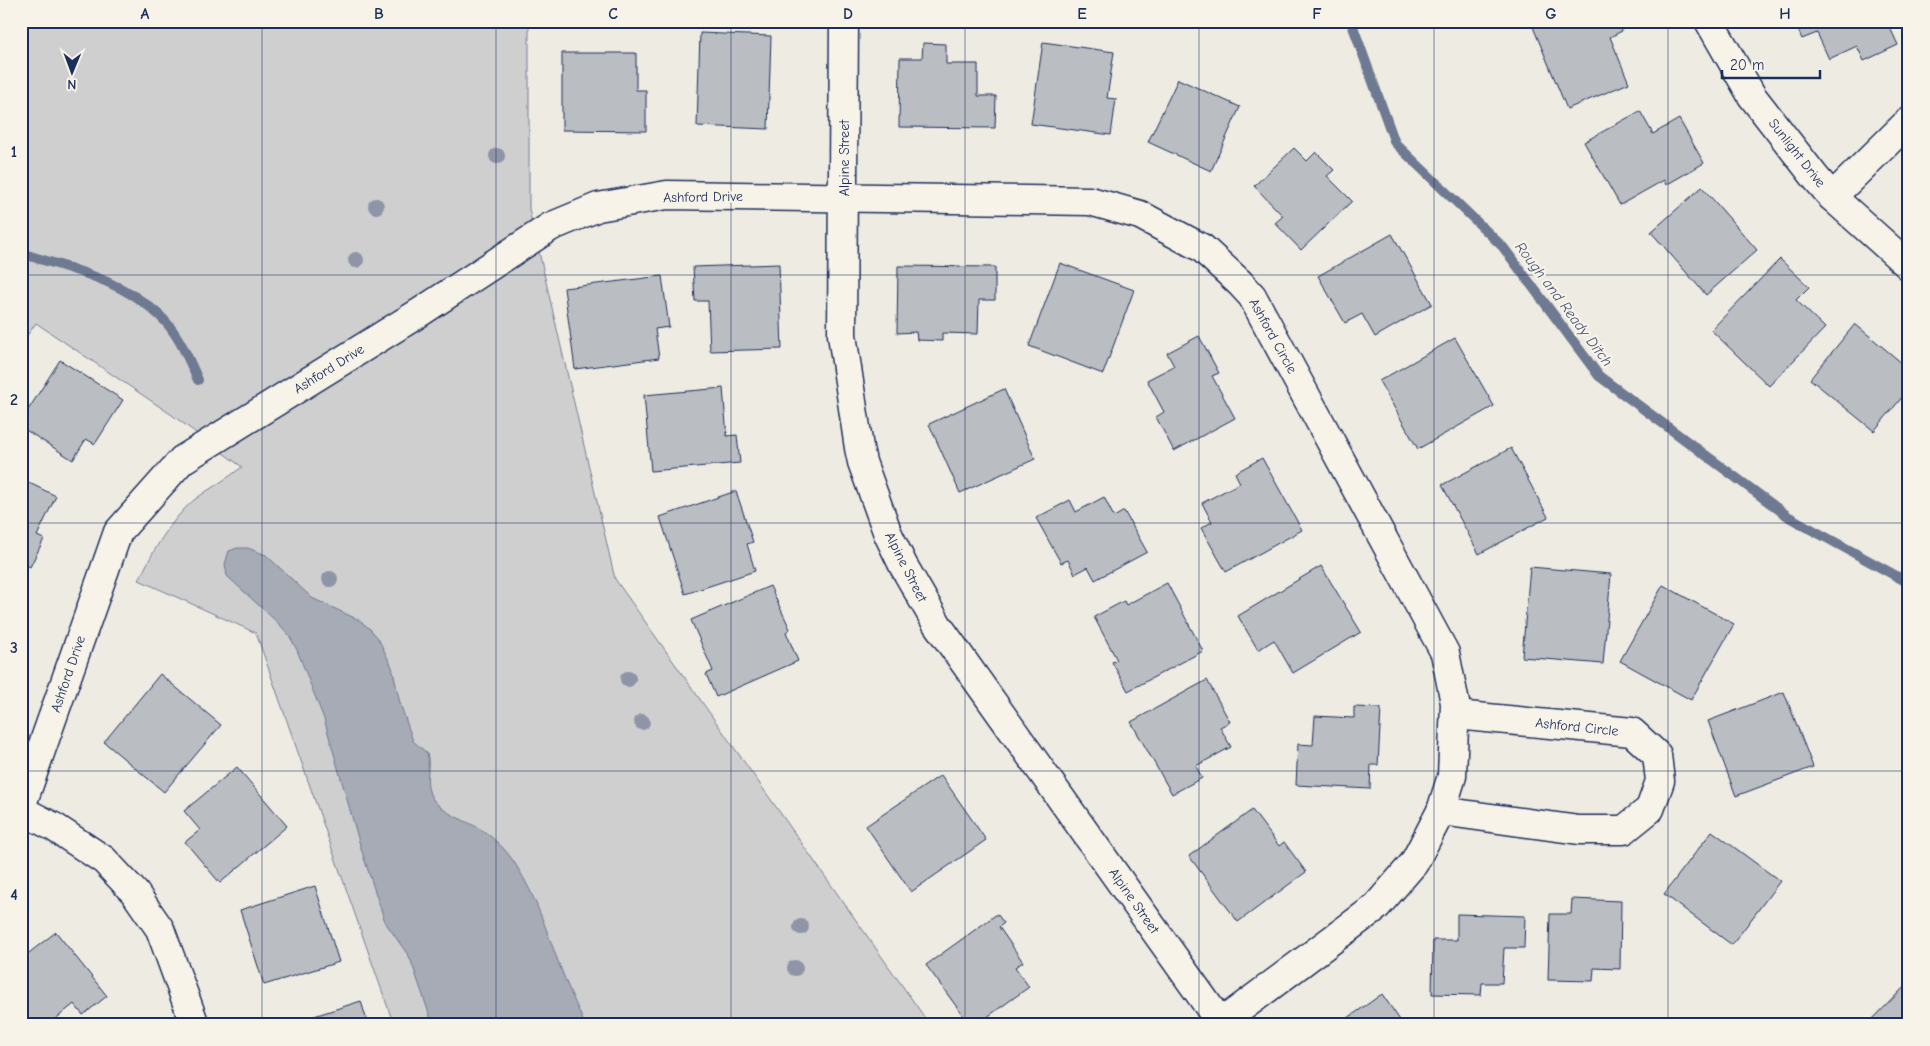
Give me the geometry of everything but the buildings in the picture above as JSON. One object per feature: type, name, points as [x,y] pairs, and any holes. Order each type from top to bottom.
[{"type":"street","name":"Alpine Street","points":[[844,21],[842,335],[862,462],[888,534],[903,565],[937,624],[1221,1024]]},
{"type":"street","name":"Sunlight Drive","points":[[1709,21],[1752,96],[1815,177],[1832,197],[1909,266]]},
{"type":"street","points":[[1832,197],[1909,121]]},
{"type":"street","name":"Ashford Drive","points":[[21,808],[118,532],[182,460],[419,314],[550,226],[598,207],[667,195],[844,197]]},
{"type":"street","name":"Ashford Circle","points":[[844,197],[1090,201],[1140,214],[1202,248],[1252,296],[1445,653],[1456,715],[1452,776],[1441,811],[1414,863],[1376,907],[1221,1024]]},
{"type":"street","name":"Ashford Circle","points":[[1441,811],[1579,830],[1624,830],[1650,809],[1660,781],[1657,755],[1632,732],[1456,715]]},
{"type":"street","points":[[21,808],[104,860],[135,893],[160,929],[195,1025]]},
{"type":"shaded area","points":[[21,21],[529,21],[529,209],[615,579],[930,1025],[394,1025],[256,633],[139,580],[162,537],[185,508],[242,467],[172,415],[36,323],[21,344]]},
{"type":"shaded area","points":[[237,548],[248,548],[266,555],[312,598],[359,620],[378,638],[392,667],[400,703],[413,741],[427,753],[428,789],[430,794],[434,801],[447,812],[489,835],[513,860],[536,903],[585,1025],[433,1025],[410,958],[385,922],[362,852],[324,719],[297,650],[289,635],[278,623],[227,576],[225,564],[229,551]]},
{"type":"waterway","name":"Rough and Ready Ditch","points":[[1351,21],[1395,143],[1503,247],[1599,376],[1789,517],[1909,583]]},
{"type":"waterway","points":[[21,253],[94,276],[128,292],[144,303],[172,329],[198,380]]}]
